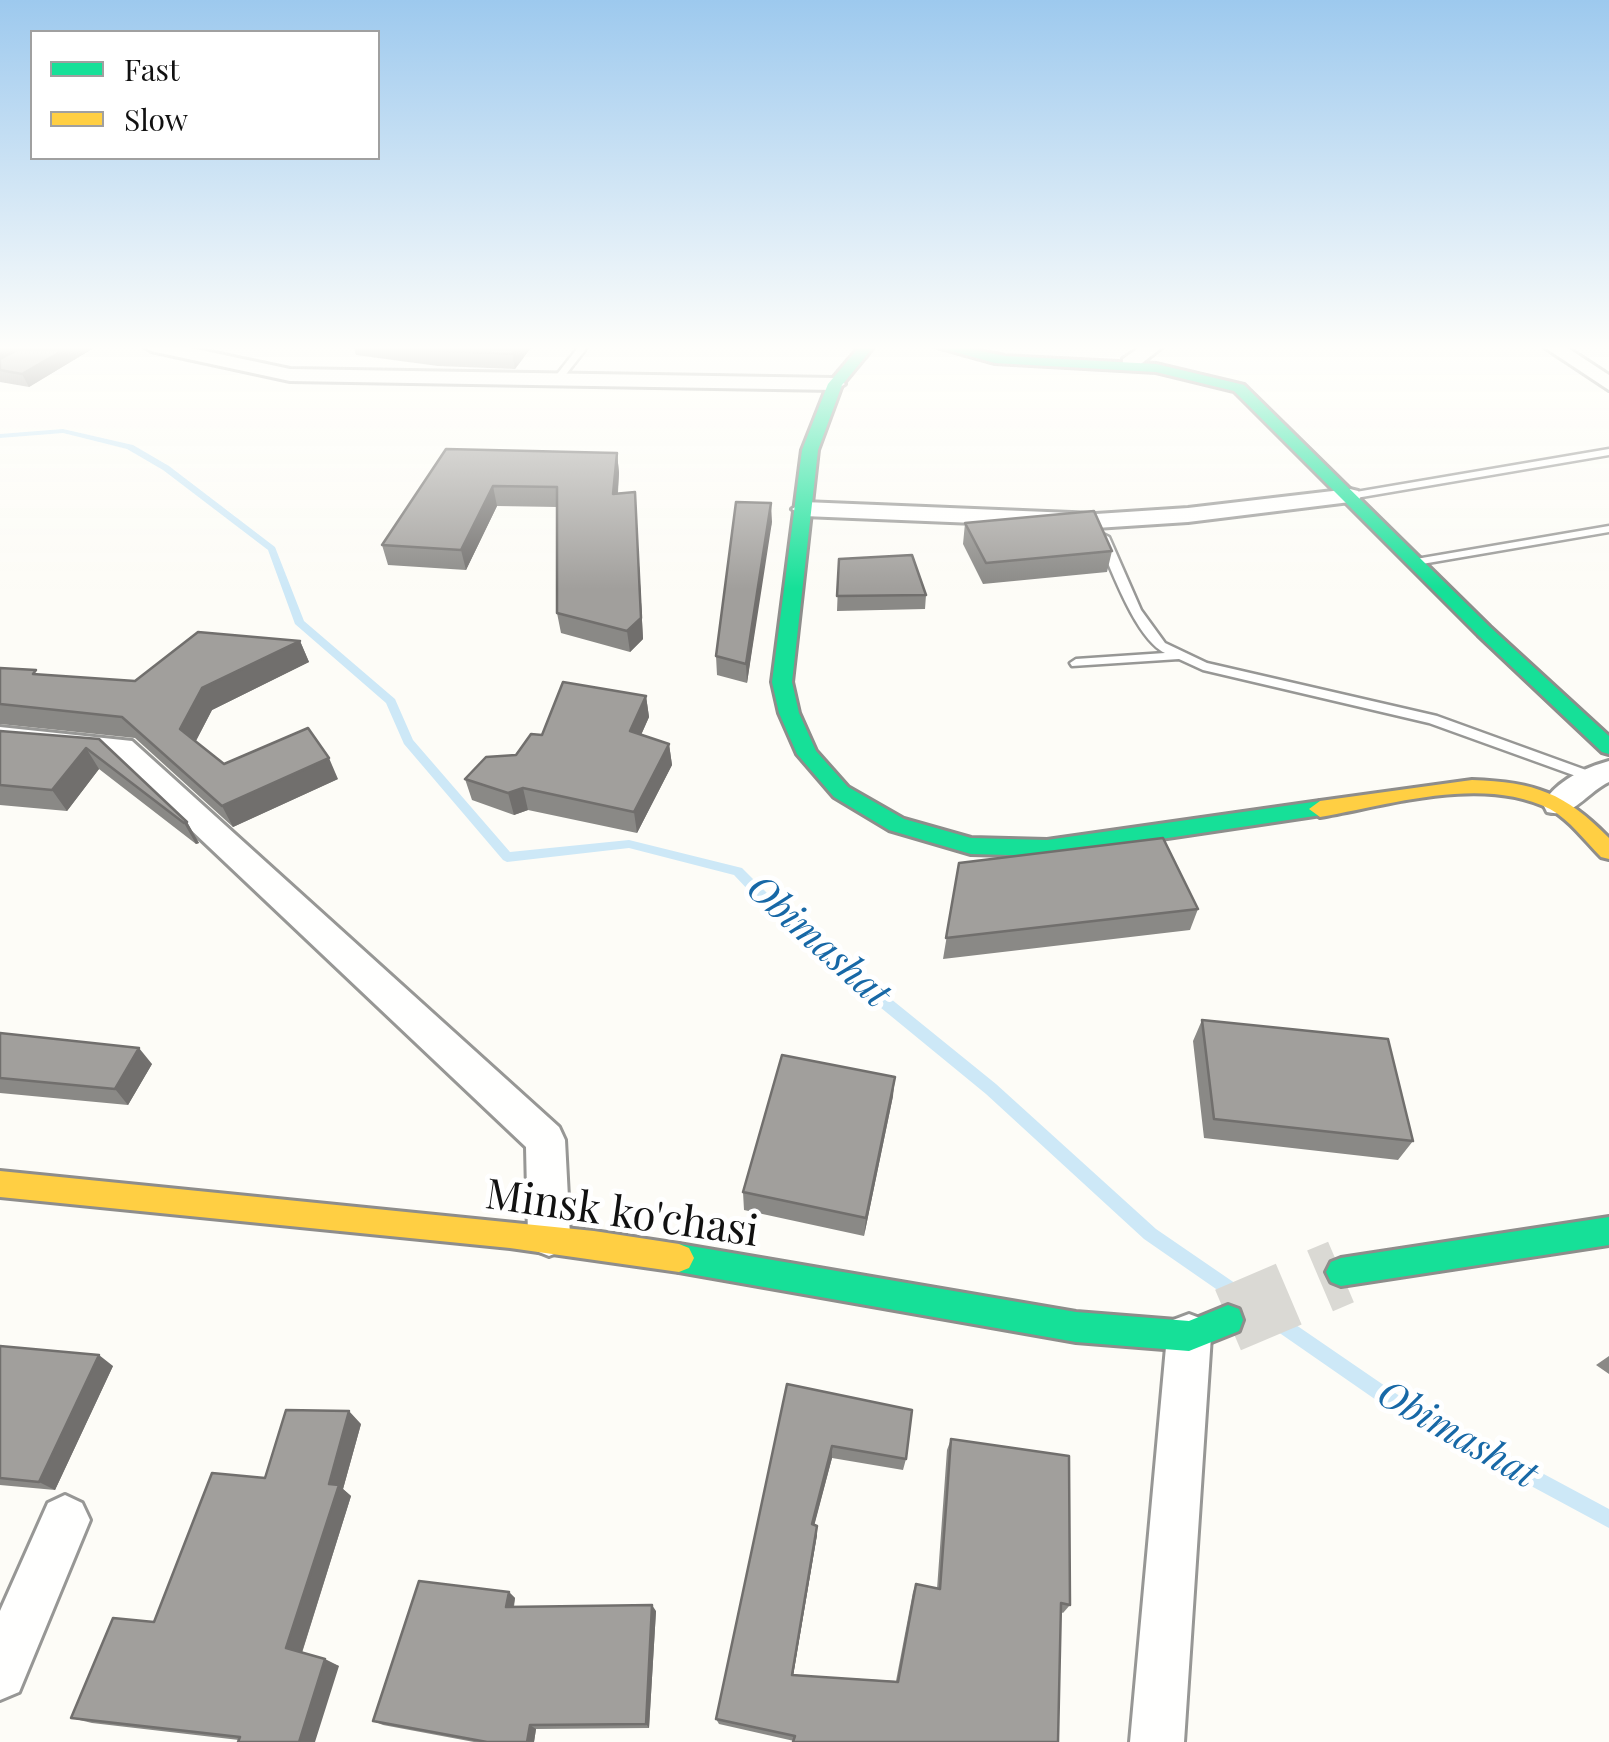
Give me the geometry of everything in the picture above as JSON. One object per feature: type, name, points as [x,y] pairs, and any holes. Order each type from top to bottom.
[{"type":"street","points":[[819,426],[810,450],[782,682],[789,713],[807,754],[841,792],[897,826],[971,846],[1047,848],[1456,789],[1505,788],[1558,804],[1609,851]]},
{"type":"street","points":[[1278,426],[1609,748]]},
{"type":"street","points":[[804,509],[1096,521],[1188,516],[1350,496]]},
{"type":"street","points":[[0,737],[122,748],[545,1140],[549,1236]]},
{"type":"street","points":[[1558,804],[1600,774]]},
{"type":"street","name":"Minsk ko'chasi","points":[[0,1184],[122,1199],[549,1236],[1076,1327],[1208,1328]]},
{"type":"street","points":[[1341,1272],[1609,1231]]},
{"type":"street","points":[[1157,1742],[1208,1328]]},
{"type":"street","points":[[0,1673],[65,1520]]},
{"type":"lane","points":[[1350,496],[1609,452]]},
{"type":"lane","points":[[1096,521],[1135,610],[1161,646],[1203,666],[1432,719],[1600,774]]},
{"type":"lane","points":[[1415,563],[1609,529]]},
{"type":"lane","points":[[1076,663],[1180,655]]},
{"type":"building","points":[[446,449],[617,453],[613,494],[635,492],[641,618],[627,631],[557,613],[557,487],[493,486],[461,550],[382,545]]},
{"type":"building","points":[[736,502],[771,503],[746,664],[716,656]]},
{"type":"building","points":[[1094,511],[1112,551],[986,563],[965,523]]},
{"type":"building","points":[[912,555],[926,595],[837,596],[839,559]]},
{"type":"building","points":[[198,632],[300,641],[202,688],[180,729],[224,764],[308,728],[329,758],[222,806],[122,717],[0,704],[0,668],[135,681]]},
{"type":"building","points":[[563,682],[646,696],[630,731],[669,744],[634,812],[523,788],[508,793],[465,779],[486,757],[516,755],[531,734],[542,735]]},
{"type":"building","points":[[0,731],[99,739],[187,822],[86,748],[52,790],[0,785]]},
{"type":"building","points":[[1163,838],[1198,909],[946,938],[959,863]]},
{"type":"building","points":[[1202,1020],[1388,1039],[1413,1141],[1214,1119]]},
{"type":"building","points":[[0,1033],[139,1048],[115,1089],[0,1078]]},
{"type":"building","points":[[782,1055],[895,1077],[866,1218],[743,1192]]},
{"type":"building","points":[[0,1346],[99,1355],[39,1482],[0,1478]]},
{"type":"building","points":[[787,1384],[912,1410],[906,1459],[832,1446],[812,1524],[817,1526],[792,1675],[898,1682],[916,1584],[940,1589],[951,1439],[1069,1456],[1070,1605],[1061,1603],[1058,1742],[793,1742],[795,1736],[716,1719]]},
{"type":"building","points":[[286,1410],[349,1411],[329,1484],[339,1485],[286,1648],[325,1659],[299,1742],[238,1742],[240,1737],[71,1718],[113,1618],[154,1622],[212,1473],[265,1478]]},
{"type":"building","points":[[419,1581],[509,1592],[506,1607],[652,1605],[646,1724],[530,1725],[527,1742],[487,1742],[373,1721]]},
{"type":"waterway","name":"Obimashat","points":[[0,436],[63,431],[130,447],[166,468],[272,549],[299,622],[391,701],[408,741],[507,857],[629,844],[738,871],[791,926],[991,1089],[1150,1234],[1398,1405],[1609,1519]]},
{"type":"tunnel","points":[[1228,1320],[1341,1272]]},
{"type":"traffic: fast","points":[[819,426],[810,450],[782,682],[789,713],[807,754],[841,792],[897,825],[971,846],[1047,848],[1320,809]]},
{"type":"traffic: fast","points":[[1278,426],[1484,631],[1609,747]]},
{"type":"traffic: fast","points":[[1341,1272],[1609,1231]]},
{"type":"traffic: fast","points":[[679,1258],[1076,1327],[1189,1336],[1228,1320]]},
{"type":"traffic: slow","points":[[1320,809],[1440,790],[1503,789],[1532,794],[1564,808],[1609,851]]},
{"type":"traffic: slow","points":[[0,1184],[510,1234],[679,1258]]}]
